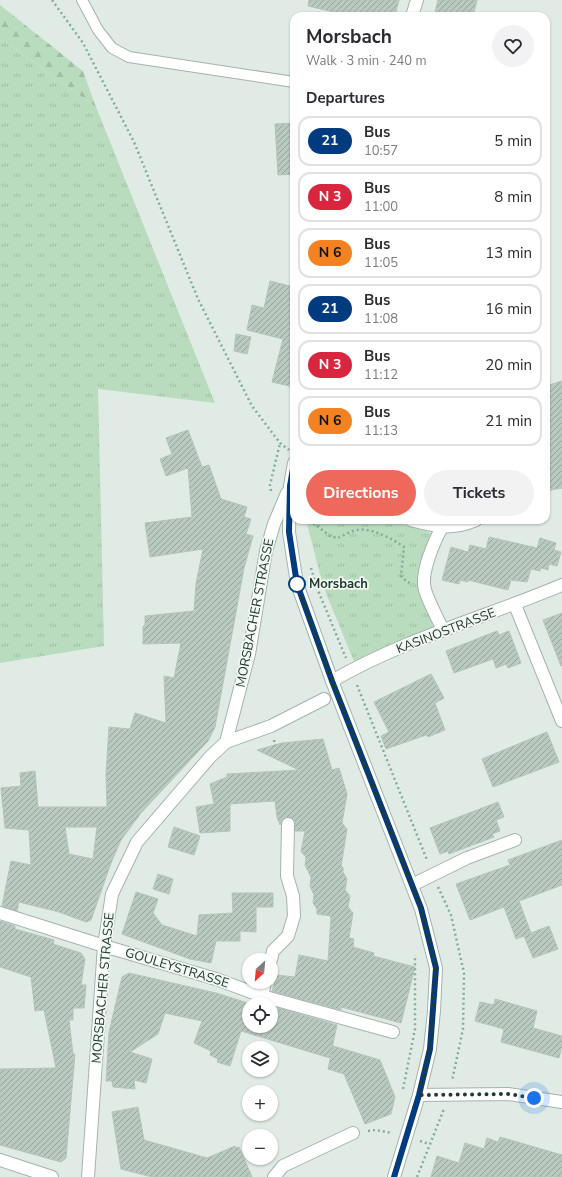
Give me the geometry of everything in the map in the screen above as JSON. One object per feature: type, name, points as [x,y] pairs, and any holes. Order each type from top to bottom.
[{"type":"street","points":[[413,12],[417,0]]},
{"type":"street","name":"MORSBACHER STRASSE","points":[[290,486],[289,532],[297,584],[332,681],[421,908],[436,968],[430,1049],[419,1095],[394,1177]]},
{"type":"street","name":"MORSBACHER STRASSE","points":[[226,742],[249,654],[266,551],[274,524],[290,486]]},
{"type":"street","points":[[429,524],[442,527],[462,526],[467,524]]},
{"type":"street","points":[[442,527],[434,543],[426,570],[424,589],[443,630]]},
{"type":"street","name":"KASINOSTRASSE","points":[[332,681],[350,670],[443,630],[515,605],[562,585]]},
{"type":"street","points":[[515,605],[562,720]]},
{"type":"street","name":"MORSBACHER STRASSE","points":[[88,1177],[104,946],[112,894],[137,842],[210,757],[226,742],[270,726],[324,699]]},
{"type":"street","points":[[273,953],[288,936],[294,916],[293,896],[287,876],[288,824]]},
{"type":"street","points":[[412,885],[467,858],[515,840]]},
{"type":"street","name":"GOULEYSTRASSE","points":[[0,912],[104,946],[216,979],[262,996],[393,1032]]},
{"type":"street","points":[[262,996],[264,989]]},
{"type":"street","points":[[419,1095],[449,1096],[508,1094],[562,1102]]},
{"type":"street","points":[[274,1177],[283,1166],[353,1133]]},
{"type":"street","points":[[0,1160],[52,1177]]},
{"type":"lane","points":[[82,0],[98,30],[112,48],[130,57],[290,81]]},
{"type":"path","points":[[52,0],[83,43],[134,142],[198,299],[252,406],[280,443]]},
{"type":"path","points":[[314,524],[330,536],[336,538],[358,530],[368,530],[398,542],[404,547],[401,576],[406,581],[424,589]]},
{"type":"path","points":[[403,1091],[415,1029]]},
{"type":"path","points":[[417,1177],[449,1096]]},
{"type":"path","points":[[376,1130],[391,1132],[393,1125]]},
{"type":"green space","points":[[0,5],[83,71],[96,107],[0,38]]},
{"type":"green space","points":[[0,38],[96,107],[215,403],[98,389],[104,646],[0,663]]},
{"type":"green space","points":[[307,524],[403,524],[431,533],[418,572],[420,590],[434,629],[355,664],[323,586]]},
{"type":"building","points":[[309,0],[399,0],[396,12],[334,12],[308,6]]},
{"type":"building","points":[[438,0],[477,0],[474,12],[435,12]]},
{"type":"building","points":[[290,123],[290,174],[278,175],[275,124]]},
{"type":"building","points":[[270,281],[290,286],[290,386],[272,382],[283,339],[247,330],[252,305],[264,308]]},
{"type":"building","points":[[236,334],[251,337],[247,354],[234,351]]},
{"type":"building","points":[[562,381],[562,488],[550,490],[550,385]]},
{"type":"building","points":[[188,430],[202,467],[209,465],[221,499],[247,507],[244,517],[251,519],[246,534],[253,536],[244,568],[215,727],[208,741],[141,813],[121,840],[111,863],[91,920],[86,922],[59,912],[19,902],[17,911],[2,906],[11,861],[31,865],[29,830],[5,828],[1,788],[21,786],[20,773],[35,771],[38,807],[107,807],[106,774],[109,727],[130,729],[135,713],[166,723],[164,676],[174,678],[181,643],[143,644],[143,626],[145,626],[145,616],[194,611],[196,584],[203,549],[150,557],[145,523],[192,517],[188,468],[166,476],[160,459],[172,454],[166,438]],"holes":[[[65,827],[97,827],[93,859],[69,854]]]},
{"type":"building","points":[[489,537],[537,548],[540,538],[556,543],[554,550],[561,552],[557,566],[549,564],[548,570],[541,568],[540,571],[531,569],[527,582],[511,580],[508,590],[468,580],[468,582],[460,580],[459,584],[442,580],[451,547],[468,552],[470,545],[486,549]]},
{"type":"building","points":[[562,613],[562,666],[561,666],[543,620]]},
{"type":"building","points":[[497,631],[499,635],[509,631],[521,663],[508,668],[506,664],[496,668],[493,659],[454,673],[446,651]]},
{"type":"building","points":[[431,674],[444,698],[435,703],[445,730],[428,737],[426,735],[386,749],[381,736],[389,732],[374,702]]},
{"type":"building","points":[[547,732],[559,762],[493,787],[482,759]]},
{"type":"building","points":[[323,739],[332,770],[339,768],[347,794],[342,823],[347,829],[341,867],[343,867],[343,872],[347,879],[345,890],[350,896],[348,907],[353,913],[349,938],[354,939],[353,947],[374,953],[373,956],[415,967],[401,1023],[341,1007],[341,1010],[272,991],[273,989],[278,989],[278,975],[295,977],[299,955],[328,961],[331,916],[317,914],[317,909],[313,903],[314,895],[310,886],[311,877],[305,865],[306,857],[301,852],[305,831],[295,831],[295,821],[289,817],[282,820],[280,825],[277,817],[275,801],[230,804],[230,831],[200,833],[196,807],[214,804],[210,784],[227,777],[227,774],[299,770],[257,750],[282,743]]},
{"type":"building","points":[[498,802],[504,817],[496,820],[500,831],[492,834],[494,837],[449,854],[448,851],[440,854],[430,828]]},
{"type":"building","points":[[174,827],[200,836],[194,855],[168,847]]},
{"type":"building","points":[[562,840],[562,885],[519,901],[531,933],[549,926],[558,949],[533,958],[524,936],[516,939],[504,907],[470,920],[456,884],[510,865],[508,860]]},
{"type":"building","points":[[158,874],[173,879],[169,894],[153,889]]},
{"type":"building","points":[[136,892],[158,899],[153,913],[162,925],[197,936],[199,915],[233,913],[232,893],[273,893],[273,907],[256,907],[256,932],[240,931],[240,941],[216,941],[211,963],[190,959],[122,934]]},
{"type":"building","points":[[0,921],[15,926],[15,929],[54,940],[53,944],[81,953],[85,959],[81,985],[86,985],[84,1008],[73,1008],[73,1020],[69,1020],[73,1054],[75,1054],[66,1158],[61,1162],[0,1145],[0,1069],[56,1068],[44,1010],[35,1011],[31,977],[0,967]]},
{"type":"building","points":[[129,973],[216,993],[242,1001],[242,1031],[230,1066],[217,1062],[218,1059],[210,1055],[211,1051],[194,1043],[202,1021],[165,1013],[158,1034],[130,1052],[152,1059],[146,1083],[134,1080],[135,1089],[113,1087],[112,1081],[106,1081],[109,1032],[122,977]]},
{"type":"building","points":[[495,999],[537,1011],[533,1028],[562,1036],[562,1046],[559,1058],[501,1042],[504,1029],[475,1021],[480,1002],[494,1005]]},
{"type":"building","points":[[278,1008],[337,1025],[330,1058],[248,1033],[278,1033]]},
{"type":"building","points":[[333,1046],[380,1060],[395,1097],[391,1114],[365,1124],[344,1074],[328,1069]]},
{"type":"building","points":[[138,1107],[144,1140],[207,1158],[235,1146],[236,1148],[239,1147],[242,1154],[242,1165],[247,1165],[252,1177],[152,1177],[121,1169],[112,1112]]},
{"type":"building","points":[[500,1137],[562,1155],[562,1177],[431,1177],[437,1156],[459,1163],[465,1143],[484,1149],[487,1138],[498,1142]]},
{"type":"bus line","name":"21","points":[[290,486],[289,532],[297,584],[332,681],[421,908],[429,934],[436,968],[430,1049],[419,1095],[394,1177]]},
{"type":"place","name":"Morsbach","points":[[297,584]]},
{"type":"route","points":[[297,584],[332,681],[421,908],[429,934],[436,968],[434,1011],[430,1049],[419,1095],[449,1096],[508,1094],[534,1098]]}]
